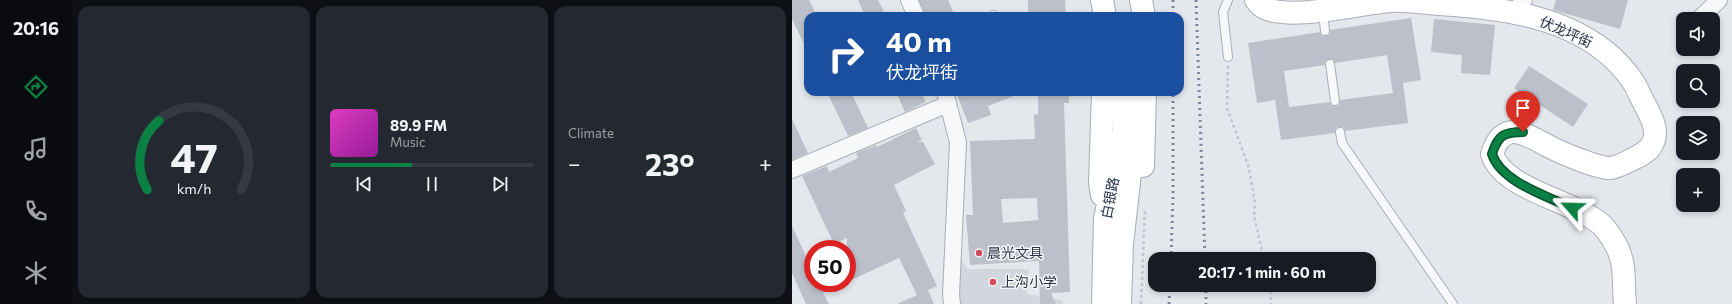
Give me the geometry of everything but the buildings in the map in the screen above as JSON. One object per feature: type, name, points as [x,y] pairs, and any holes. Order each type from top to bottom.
[{"type":"main road","points":[[1102,0],[1104,12]]},
{"type":"main road","points":[[1117,0],[1118,12]]},
{"type":"main road","points":[[1128,0],[1130,12]]},
{"type":"main road","points":[[1141,0],[1143,12]]},
{"type":"main road","name":"伏龙坪街","points":[[1256,0],[1262,7],[1280,13],[1324,21],[1392,0],[1456,5],[1519,6],[1588,38],[1603,49],[1631,77],[1655,127],[1654,140],[1648,150],[1642,155],[1612,168],[1598,167],[1554,149],[1523,132],[1507,132],[1500,137],[1492,154],[1494,161],[1509,177],[1585,214],[1602,226],[1613,239],[1624,267],[1625,304]]},
{"type":"main road","points":[[1103,96],[1100,183],[1105,218]]},
{"type":"main road","name":"白银路","points":[[1102,304],[1105,218],[1129,132],[1124,96]]},
{"type":"main road","name":"白银路","points":[[1120,304],[1129,132],[1134,96]]},
{"type":"main road","points":[[1121,274],[1135,225],[1141,195],[1145,96]]},
{"type":"street","points":[[909,0],[914,12]]},
{"type":"street","points":[[1706,12],[1719,0]]},
{"type":"street","points":[[792,170],[946,98],[958,142],[950,295],[952,304]]},
{"type":"lane","points":[[1228,0],[1223,12],[1228,57]]},
{"type":"lane","points":[[1330,64],[1335,101]]},
{"type":"lane","points":[[1340,132],[1342,143],[1453,304]]},
{"type":"path","points":[[1228,57],[1227,108],[1249,168],[1255,203],[1254,216],[1262,252]]},
{"type":"path","points":[[1270,292],[1271,304]]},
{"type":"shaded area","name":"上沟小学","points":[[958,257],[968,269],[1029,269],[1027,294],[1062,300],[1063,304],[959,304]]},
{"type":"railway","points":[[1173,0],[1173,12]]},
{"type":"railway","points":[[1196,0],[1205,252]]},
{"type":"railway","points":[[1171,252],[1173,96]]},
{"type":"railway","points":[[1169,304],[1170,292]]},
{"type":"railway","points":[[1206,292],[1206,304]]},
{"type":"place","name":"晨光文具","points":[[979,253]]},
{"type":"place","name":"上沟小学","points":[[993,282]]},
{"type":"route","points":[[1523,132],[1507,132],[1500,137],[1492,154],[1494,161],[1509,177],[1572,208]]}]
